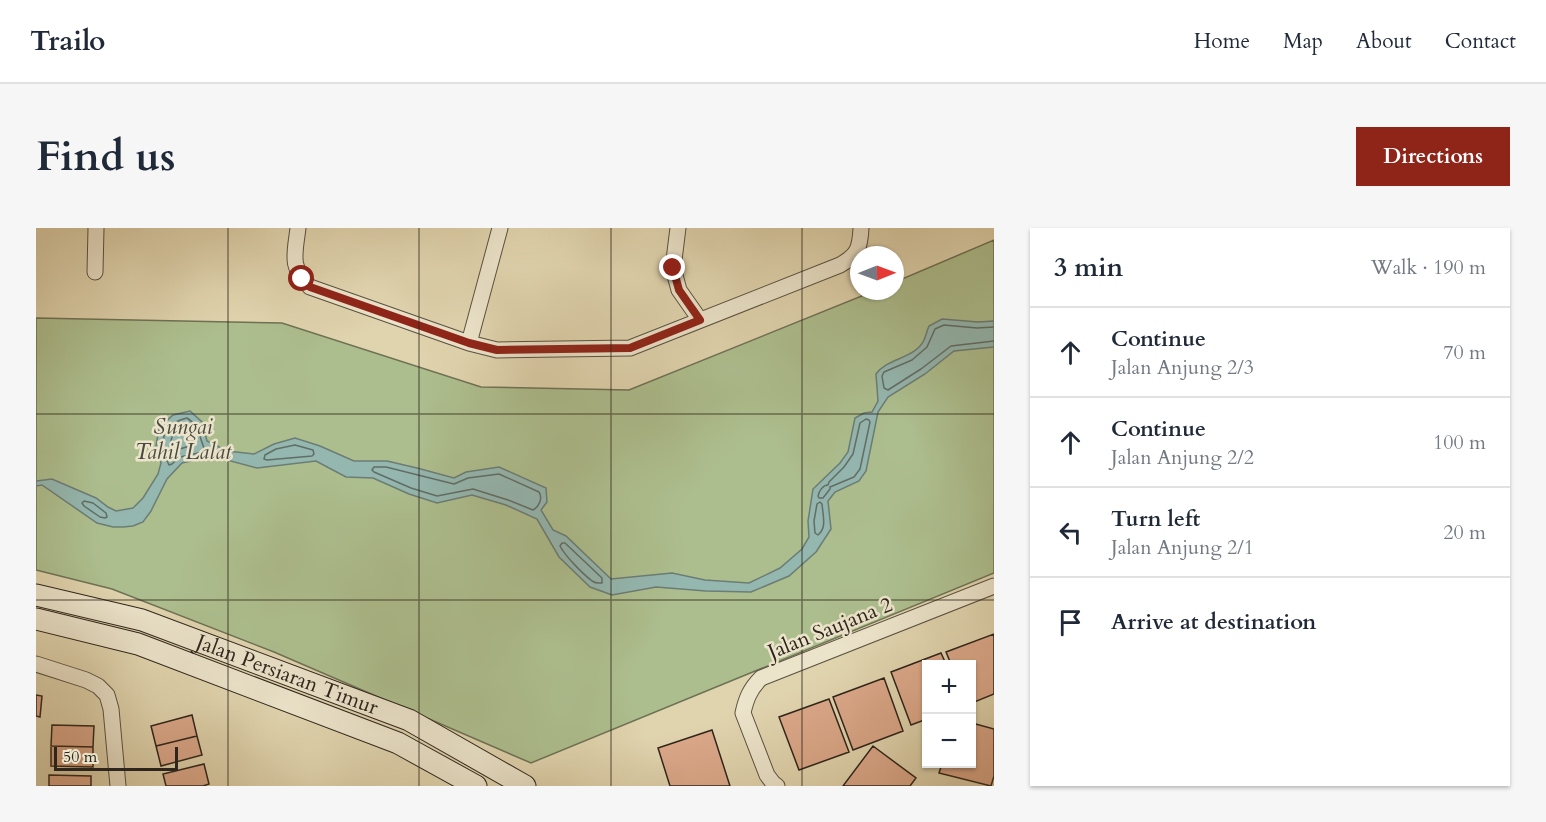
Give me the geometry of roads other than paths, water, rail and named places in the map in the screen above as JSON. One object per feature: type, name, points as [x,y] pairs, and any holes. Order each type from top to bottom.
[{"type":"street","points":[[95,272],[96,228]]},
{"type":"street","points":[[298,228],[296,270],[310,287],[469,343],[497,350],[630,348],[840,266],[852,259],[859,249],[861,228]]},
{"type":"street","points":[[469,343],[500,228]]},
{"type":"street","points":[[678,228],[673,268],[679,290],[700,320]]},
{"type":"street","name":"Jalan Saujana 2","points":[[777,786],[767,775],[744,713],[749,693],[761,678],[994,586]]},
{"type":"street","name":"Jalan Persiaran Timur","points":[[36,596],[142,620],[409,720],[525,786]]},
{"type":"street","name":"Jalan Persiaran Timur","points":[[36,619],[138,644],[398,743],[476,786]]},
{"type":"street","points":[[36,664],[86,680],[98,686],[107,696],[111,709],[118,786]]},
{"type":"water","name":"Sungai Tahil Lalat","points":[[942,319],[994,321],[994,347],[954,351],[925,374],[888,397],[878,412],[866,471],[859,481],[835,492],[828,501],[831,529],[816,552],[789,576],[751,592],[656,587],[612,595],[590,587],[559,557],[537,519],[506,505],[472,495],[437,503],[409,494],[373,478],[346,477],[316,461],[257,468],[212,456],[182,463],[167,479],[143,522],[123,527],[97,523],[42,485],[36,486],[36,481],[52,479],[96,498],[116,511],[133,508],[143,498],[158,474],[161,463],[156,446],[159,428],[173,415],[190,411],[202,422],[207,441],[227,451],[254,454],[274,444],[295,438],[354,461],[387,461],[454,478],[466,472],[499,467],[546,488],[547,502],[541,510],[553,530],[566,536],[611,579],[672,573],[705,580],[749,583],[780,568],[802,549],[809,537],[808,521],[813,489],[848,452],[855,418],[872,412],[878,401],[876,374],[920,346],[929,326]]}]
